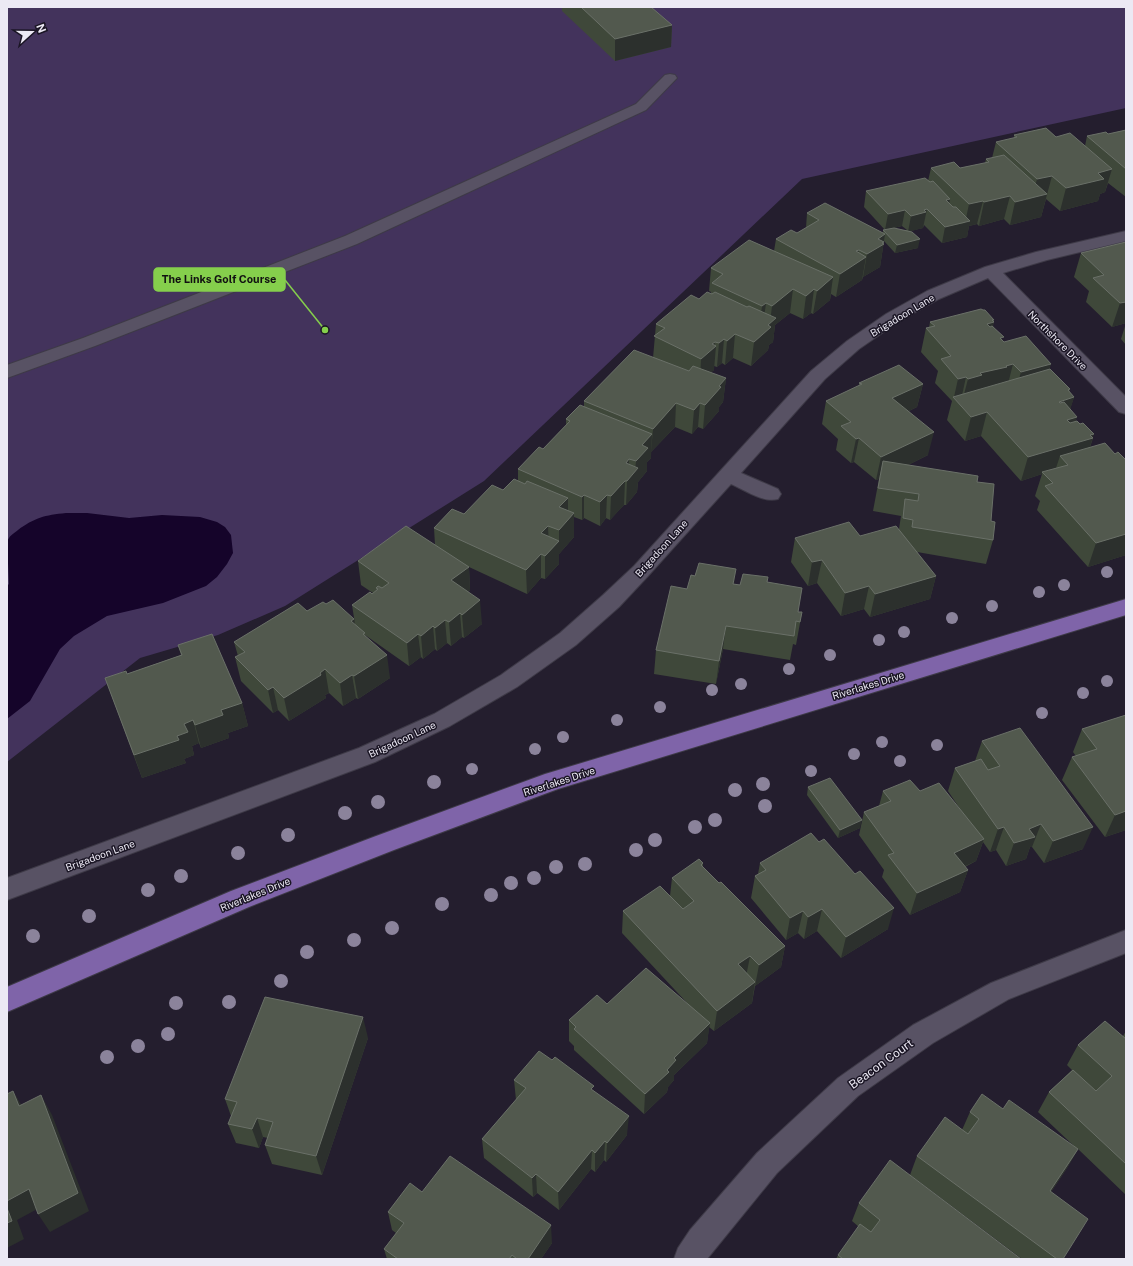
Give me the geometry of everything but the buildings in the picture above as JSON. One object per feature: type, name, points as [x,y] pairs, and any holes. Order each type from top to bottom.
[{"type":"main road","name":"Riverlakes Drive","points":[[7,1000],[240,899],[385,843],[553,782],[1126,607]]},
{"type":"street","points":[[7,372],[89,342],[351,240],[527,158],[641,108],[670,78]]},
{"type":"street","name":"Brigadoon Lane","points":[[7,889],[367,755],[442,720],[509,681],[574,634],[611,601],[636,576],[818,375],[853,344],[892,318],[933,295],[991,271],[1042,256],[1126,236]]},
{"type":"street","name":"Northshore Drive","points":[[991,271],[1126,408]]},
{"type":"street","points":[[727,475],[771,494]]},
{"type":"street","name":"Beacon Court","points":[[689,1259],[701,1240],[767,1163],[848,1087],[923,1034],[1000,992],[1063,965],[1126,941]]},
{"type":"shaded area","points":[[7,7],[1126,7],[1126,108],[802,179],[484,481],[285,606],[218,635],[140,658],[7,762]]},
{"type":"shaded area","points":[[66,513],[87,513],[129,518],[162,515],[200,517],[217,522],[225,527],[231,535],[233,553],[217,577],[206,586],[163,603],[107,616],[74,636],[60,649],[30,701],[7,719],[7,586],[9,584],[7,542],[13,534],[35,520],[46,516]]},
{"type":"place","name":"The Links Golf Course","points":[[325,330]]}]
